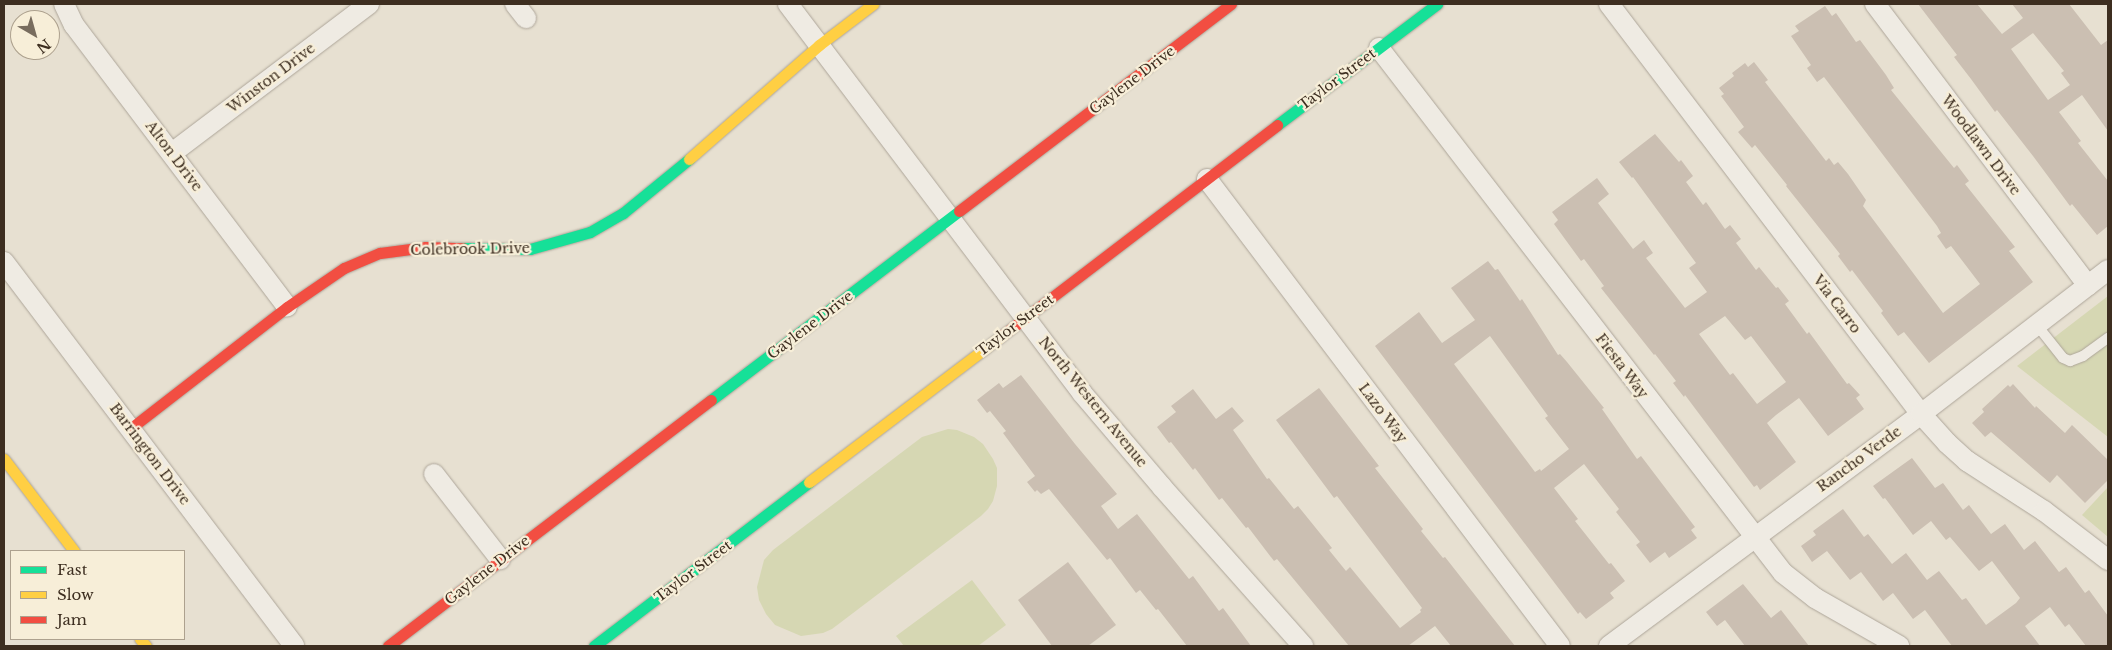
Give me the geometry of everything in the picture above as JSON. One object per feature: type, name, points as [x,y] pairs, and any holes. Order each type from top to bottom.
[{"type":"street","name":"Alton Drive","points":[[64,4],[74,25],[287,307]]},
{"type":"street","name":"Winston Drive","points":[[172,153],[369,4]]},
{"type":"street","name":"North Western Avenue","points":[[788,4],[1082,392],[1162,487],[1303,646]]},
{"type":"street","name":"Colebrook Drive","points":[[131,428],[328,276],[380,253],[426,248],[530,249],[590,232],[623,213],[664,181],[820,45],[873,4]]},
{"type":"street","name":"Gaylene Drive","points":[[388,646],[1231,4]]},
{"type":"street","name":"Taylor Street","points":[[594,646],[1437,4]]},
{"type":"street","name":"Via Carro","points":[[1609,4],[1921,414],[1966,461],[2044,511],[2108,560]]},
{"type":"street","name":"Woodlawn Drive","points":[[1874,4],[2088,286]]},
{"type":"street","name":"Fiesta Way","points":[[1379,48],[1782,573],[1815,598],[1899,646]]},
{"type":"street","name":"Lazo Way","points":[[1207,179],[1560,646]]},
{"type":"street","name":"Barrington Drive","points":[[4,262],[294,646]]},
{"type":"street","name":"Rancho Verde","points":[[1609,646],[1753,537],[1921,414],[2108,270]]},
{"type":"street","points":[[4,459],[73,550]]},
{"type":"street","points":[[434,474],[500,560]]},
{"type":"lane","points":[[2036,324],[2063,358],[2070,361],[2083,356],[2108,338]]},
{"type":"green space","points":[[2108,296],[2108,437],[2017,366]]},
{"type":"green space","points":[[948,429],[957,430],[974,437],[983,444],[993,459],[997,468],[997,486],[993,501],[988,509],[832,629],[823,633],[801,636],[775,625],[766,614],[759,600],[757,587],[764,560],[773,550],[922,437]]},
{"type":"green space","points":[[2108,487],[2108,537],[2082,515]]},
{"type":"green space","points":[[972,580],[1006,625],[978,646],[904,646],[896,636]]},
{"type":"building","points":[[1918,4],[1977,4],[2002,34],[2023,18],[2012,4],[2069,4],[2101,45],[2108,40],[2108,131],[2082,95],[2059,112],[2081,141],[2078,143],[2108,181],[2108,226],[2097,235],[2072,204],[2070,206],[1997,110],[1995,112],[1954,57],[1957,55]],"holes":[[[2033,33],[2064,71],[2061,73],[2070,85],[2048,100],[2011,49]]]},
{"type":"building","points":[[1825,6],[1832,16],[1836,13],[1856,42],[1860,40],[1886,75],[1894,88],[1891,90],[1954,168],[1957,165],[1969,181],[1965,184],[2015,247],[2009,251],[2033,282],[1929,363],[1904,332],[1898,336],[1881,313],[1883,311],[1852,270],[1850,272],[1838,256],[1840,254],[1787,185],[1755,145],[1752,148],[1738,132],[1744,127],[1721,96],[1724,94],[1719,88],[1734,76],[1732,73],[1745,63],[1748,67],[1754,62],[1768,80],[1765,82],[1826,161],[1829,158],[1834,165],[1838,162],[1848,174],[1866,200],[1863,206],[1943,313],[1980,284],[1951,246],[1946,249],[1937,236],[1941,233],[1937,226],[1824,77],[1817,82],[1807,68],[1811,65],[1791,36],[1799,31],[1795,26]]},
{"type":"building","points":[[1655,134],[1679,162],[1681,160],[1693,176],[1686,182],[1703,205],[1706,202],[1725,229],[1730,225],[1741,239],[1736,243],[1756,270],[1759,267],[1776,288],[1778,287],[1789,301],[1785,304],[1807,334],[1809,332],[1847,384],[1849,383],[1860,395],[1856,398],[1864,409],[1828,436],[1799,398],[1767,423],[1796,462],[1760,490],[1757,485],[1754,487],[1685,395],[1684,397],[1673,383],[1676,381],[1601,288],[1604,286],[1584,259],[1581,261],[1554,224],[1558,220],[1552,212],[1597,178],[1609,194],[1598,203],[1633,249],[1644,240],[1653,253],[1646,258],[1685,308],[1707,292],[1689,268],[1696,263],[1633,177],[1619,162]],"holes":[[[1725,316],[1745,340],[1751,336],[1786,382],[1757,404],[1733,373],[1730,375],[1699,334]]]},
{"type":"building","points":[[1488,261],[1495,270],[1498,269],[1520,301],[1522,299],[1558,355],[1560,354],[1567,362],[1604,408],[1602,409],[1637,459],[1641,456],[1695,527],[1691,530],[1697,538],[1669,558],[1665,552],[1650,563],[1636,545],[1640,542],[1616,512],[1619,509],[1584,464],[1554,488],[1578,519],[1575,521],[1625,581],[1610,593],[1614,598],[1586,619],[1580,612],[1578,614],[1375,346],[1419,312],[1442,343],[1475,320],[1451,288]],"holes":[[[1490,336],[1548,416],[1545,418],[1569,449],[1541,471],[1540,469],[1535,472],[1454,364]]]},
{"type":"building","points":[[1021,375],[1117,494],[1101,506],[1118,529],[1137,514],[1189,579],[1193,576],[1219,611],[1223,608],[1251,646],[1187,646],[1158,609],[1156,610],[1140,590],[1136,593],[1110,558],[1107,560],[1049,489],[1041,494],[1037,490],[1035,492],[1027,482],[1035,476],[1003,433],[1006,431],[990,411],[987,413],[977,400],[999,383],[1003,388]]},
{"type":"building","points":[[2013,384],[2035,408],[2036,406],[2065,433],[2072,425],[2108,460],[2108,480],[2085,503],[2057,475],[2050,483],[1991,432],[1985,437],[1972,423],[1984,412],[1982,409],[2008,385],[2010,387]]},
{"type":"building","points":[[1319,388],[1379,466],[1375,468],[1423,529],[1421,531],[1443,558],[1445,557],[1515,646],[1451,646],[1435,626],[1408,646],[1349,646],[1277,559],[1274,561],[1248,527],[1246,528],[1222,498],[1219,500],[1195,468],[1193,470],[1157,427],[1176,412],[1171,406],[1193,389],[1216,419],[1232,407],[1244,421],[1233,430],[1267,479],[1269,478],[1294,509],[1298,506],[1332,548],[1329,550],[1346,571],[1350,567],[1400,628],[1421,612],[1422,608],[1337,496],[1334,498],[1276,420]]},
{"type":"building","points":[[1912,458],[1935,488],[1943,483],[1963,510],[1969,505],[1991,534],[2005,524],[2024,550],[2035,541],[2059,572],[2066,567],[2085,593],[2089,590],[2108,616],[2108,646],[2086,646],[2069,624],[2065,627],[2050,607],[2025,626],[2040,646],[1952,646],[1925,610],[1913,619],[1893,593],[1883,601],[1861,572],[1850,580],[1827,551],[1812,562],[1801,546],[1816,535],[1813,531],[1843,509],[1864,537],[1868,534],[1892,564],[1906,553],[1927,580],[1939,571],[1962,600],[1966,598],[1986,625],[2016,603],[2020,598],[1992,561],[1979,571],[1950,537],[1946,540],[1931,521],[1913,535],[1885,498],[1883,499],[1873,486]]},
{"type":"building","points":[[1068,562],[1116,625],[1088,646],[1052,646],[1018,600]]},
{"type":"building","points":[[1743,584],[1771,618],[1781,610],[1809,646],[1745,646],[1725,620],[1717,626],[1706,612]]},
{"type":"traffic: fast","points":[[1277,125],[1437,4]]},
{"type":"traffic: fast","points":[[463,248],[530,249],[590,232],[623,213],[689,159]]},
{"type":"traffic: fast","points":[[711,400],[959,211]]},
{"type":"traffic: fast","points":[[594,646],[809,482]]},
{"type":"traffic: slow","points":[[689,159],[819,45],[873,4]]},
{"type":"traffic: slow","points":[[809,482],[1000,337]]},
{"type":"traffic: slow","points":[[4,459],[73,550]]},
{"type":"traffic: slow","points":[[141,640],[146,646]]},
{"type":"traffic: jam","points":[[959,211],[1231,4]]},
{"type":"traffic: jam","points":[[1000,337],[1277,125]]},
{"type":"traffic: jam","points":[[131,428],[287,307],[344,268],[380,253],[426,247],[463,248]]},
{"type":"traffic: jam","points":[[388,646],[711,400]]}]
